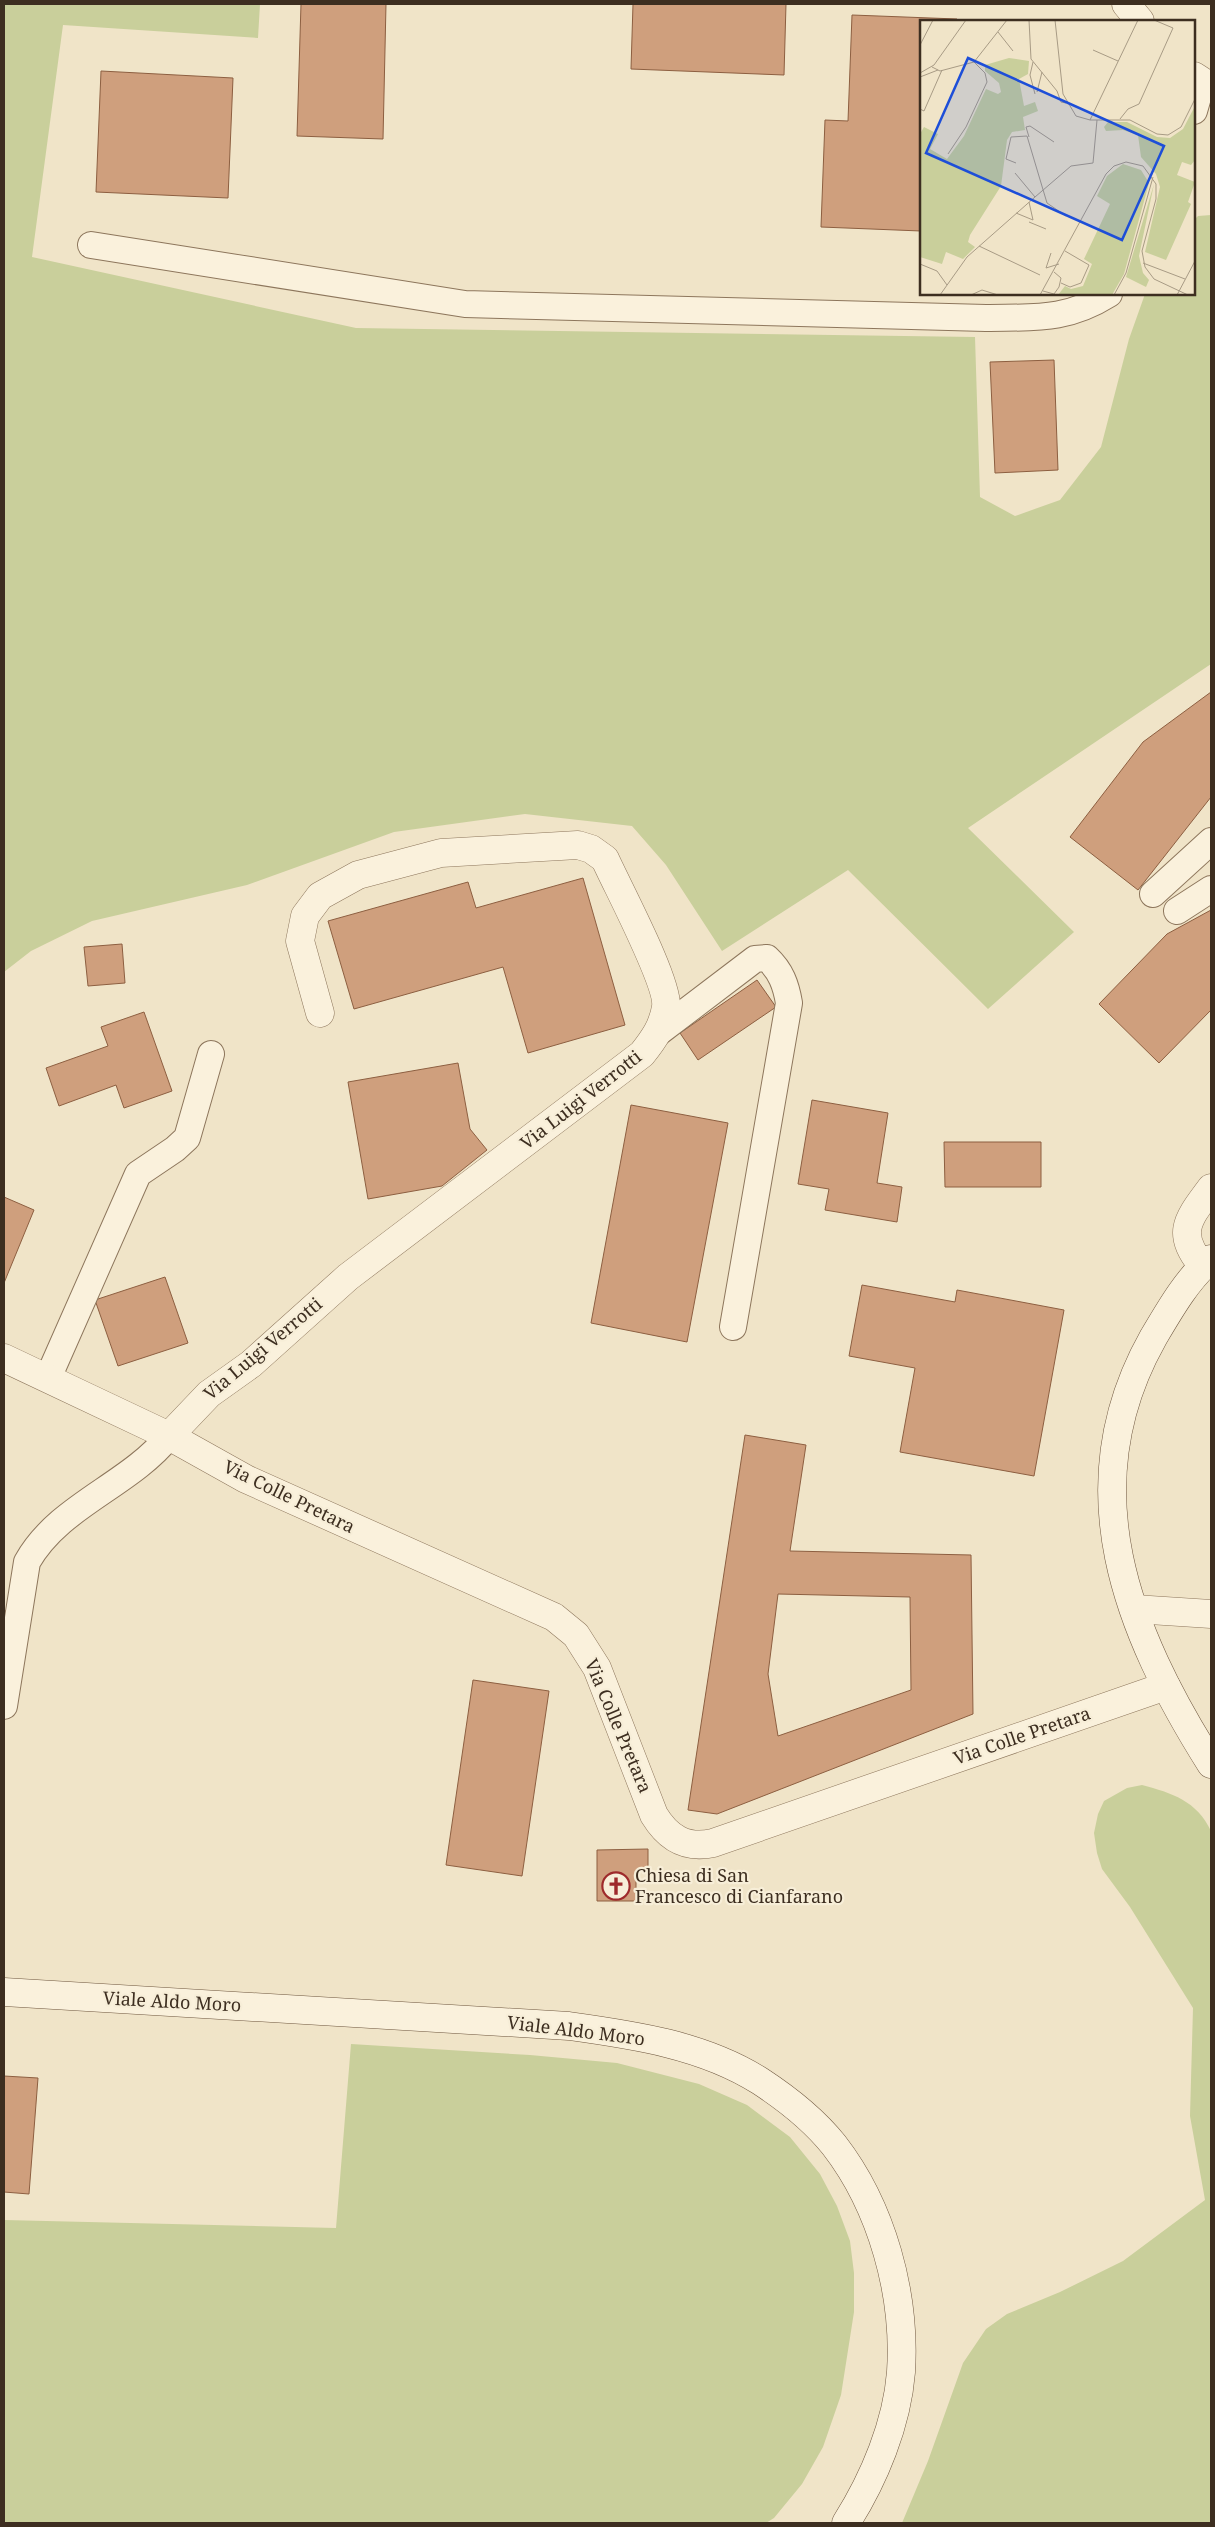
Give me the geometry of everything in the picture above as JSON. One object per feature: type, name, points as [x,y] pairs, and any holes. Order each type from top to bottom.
[{"type":"street","points":[[1126,4],[1139,20]]},
{"type":"street","name":"Via Luigi Verrotti","points":[[169,1436],[209,1394],[251,1364],[348,1277],[642,1054],[659,1032],[666,1005],[661,980],[605,859],[591,849],[578,846],[441,853],[358,875],[320,896],[304,916],[300,940],[320,1013]]},
{"type":"street","points":[[1211,1188],[1192,1214],[1186,1234],[1191,1252],[1207,1262],[1167,1314],[1138,1364],[1116,1431],[1110,1495],[1116,1550],[1146,1643],[1184,1720],[1211,1764]]},
{"type":"street","name":"Via Colle Pretara","points":[[4,1358],[169,1436],[246,1479],[554,1618],[576,1635],[597,1668],[654,1815],[671,1836],[691,1846],[713,1843],[1166,1686]]},
{"type":"street","points":[[1134,1609],[1211,1614]]},
{"type":"street","name":"Viale Aldo Moro","points":[[4,1992],[569,2026],[634,2035],[669,2044],[730,2066],[759,2081],[811,2121],[833,2144],[850,2169],[877,2225],[888,2255],[895,2286],[901,2343],[898,2395],[874,2472],[846,2523]]},
{"type":"lane","points":[[1195,107],[1202,82]]},
{"type":"lane","points":[[91,244],[465,304],[986,318],[1054,316],[1088,307],[1107,295]]},
{"type":"lane","points":[[1153,894],[1211,841]]},
{"type":"lane","points":[[1177,911],[1211,889]]},
{"type":"lane","points":[[659,1032],[755,959],[767,958],[777,967],[787,987],[789,1003],[733,1327]]},
{"type":"lane","points":[[48,1378],[138,1174],[175,1149],[187,1138],[211,1054]]},
{"type":"lane","points":[[4,1706],[27,1562],[37,1544],[56,1526],[155,1454],[169,1436]]},
{"type":"green space","points":[[4,4],[260,4],[258,38],[63,25],[32,257],[356,328],[975,337],[980,497],[1015,516],[1060,500],[1101,447],[1129,339],[1145,295],[1195,295],[1195,219],[1198,216],[1211,215],[1211,664],[968,828],[1074,932],[988,1009],[848,870],[722,951],[666,865],[632,826],[525,814],[394,832],[247,885],[92,921],[31,951],[4,972]]},
{"type":"green space","points":[[1142,1785],[1173,1795],[1191,1805],[1199,1812],[1211,1831],[1211,2523],[902,2523],[928,2461],[963,2363],[986,2329],[1007,2314],[1060,2292],[1123,2261],[1205,2200],[1190,2116],[1193,2008],[1130,1907],[1102,1869],[1097,1853],[1094,1833],[1098,1814],[1104,1801],[1127,1788]]},
{"type":"green space","points":[[351,2044],[530,2055],[617,2063],[699,2084],[747,2105],[790,2137],[820,2174],[837,2206],[850,2241],[854,2273],[854,2312],[841,2395],[823,2447],[802,2484],[774,2518],[766,2523],[4,2523],[4,2220],[336,2228]]},
{"type":"building","points":[[301,4],[386,4],[383,139],[297,136]]},
{"type":"building","points":[[633,4],[786,4],[784,75],[631,69]]},
{"type":"building","points":[[852,15],[957,19],[920,20],[920,231],[821,227],[825,120],[848,121]]},
{"type":"building","points":[[101,71],[233,78],[228,198],[96,192]]},
{"type":"building","points":[[1054,360],[1058,470],[995,473],[990,362]]},
{"type":"building","points":[[1211,692],[1211,797],[1138,890],[1070,837],[1143,742]]},
{"type":"building","points":[[583,878],[625,1025],[528,1053],[503,967],[354,1009],[328,921],[468,882],[476,908]]},
{"type":"building","points":[[1211,910],[1211,1010],[1159,1063],[1099,1004],[1167,934]]},
{"type":"building","points":[[122,944],[125,983],[88,986],[84,947]]},
{"type":"building","points":[[757,980],[776,1007],[698,1060],[680,1033]]},
{"type":"building","points":[[144,1012],[172,1091],[124,1108],[116,1085],[59,1106],[46,1068],[108,1046],[101,1027]]},
{"type":"building","points":[[458,1063],[470,1129],[487,1150],[442,1186],[368,1199],[348,1082]]},
{"type":"building","points":[[812,1100],[888,1113],[877,1183],[902,1187],[897,1222],[825,1210],[829,1189],[798,1184]]},
{"type":"building","points":[[631,1105],[728,1123],[687,1342],[591,1323]]},
{"type":"building","points":[[944,1142],[1041,1142],[1041,1187],[945,1187]]},
{"type":"building","points":[[4,1197],[34,1210],[4,1283]]},
{"type":"building","points":[[165,1277],[188,1343],[118,1366],[95,1300]]},
{"type":"building","points":[[862,1285],[955,1302],[957,1290],[1064,1310],[1034,1476],[900,1452],[915,1368],[849,1356]]},
{"type":"building","points":[[745,1435],[806,1445],[790,1551],[971,1555],[973,1714],[717,1814],[688,1810]],"holes":[[[778,1594],[910,1597],[911,1690],[778,1736],[768,1674]]]},
{"type":"building","points":[[473,1680],[549,1691],[522,1876],[446,1865]]},
{"type":"building","name":"Chiesa di San Francesco di Cianfarano","points":[[648,1849],[648,1870],[636,1870],[636,1901],[597,1901],[597,1850]]},
{"type":"building","points":[[4,2076],[38,2078],[29,2194],[4,2192]]},
{"type":"place","name":"Chiesa di San Francesco di Cianfarano","points":[[616,1886]]}]
